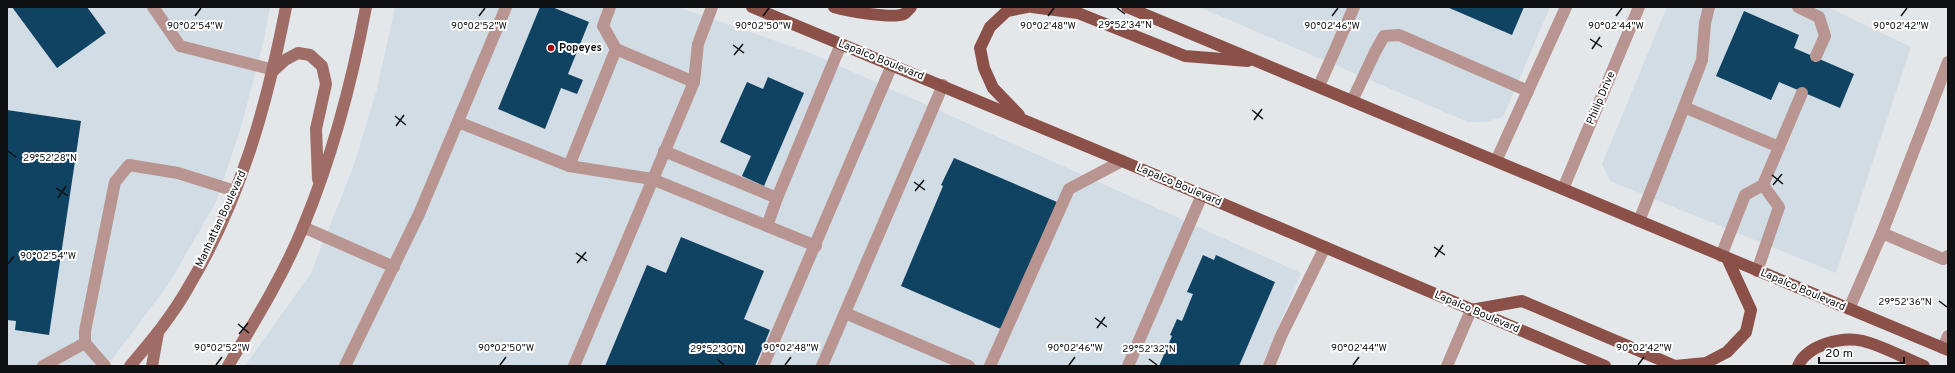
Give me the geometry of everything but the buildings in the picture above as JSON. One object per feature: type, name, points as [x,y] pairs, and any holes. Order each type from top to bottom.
[{"type":"main road","name":"Lapalco Boulevard","points":[[752,7],[1122,160],[1605,366]]},
{"type":"main road","points":[[834,7],[847,11],[879,15],[904,14],[911,7]]},
{"type":"main road","points":[[1023,119],[993,88],[984,68],[980,48],[990,27],[1007,12],[1027,7]]},
{"type":"main road","points":[[1032,7],[1078,13],[1185,56],[1262,63]]},
{"type":"main road","name":"Lapalco Boulevard","points":[[1127,7],[1945,349]]},
{"type":"main road","points":[[1471,310],[1522,301],[1675,366],[1706,363],[1727,352],[1746,332],[1751,310],[1724,257]]},
{"type":"main road","points":[[1798,366],[1815,347],[1836,341],[1862,341],[1924,366]]},
{"type":"street","points":[[154,7],[180,46],[274,70],[285,60],[298,53],[310,55],[322,66],[326,84],[316,129],[318,186]]},
{"type":"street","name":"Manhattan Boulevard","points":[[130,366],[158,332],[189,286],[224,218],[247,162],[274,70],[286,7]]},
{"type":"street","points":[[228,366],[264,306],[303,227],[343,111],[366,7]]},
{"type":"street","points":[[345,366],[394,267],[436,176],[506,7]]},
{"type":"street","points":[[610,7],[603,26],[616,49],[694,82]]},
{"type":"street","points":[[574,366],[694,82],[698,44],[712,7]]},
{"type":"street","points":[[1319,86],[1354,7]]},
{"type":"street","points":[[1496,161],[1566,7]]},
{"type":"street","name":"Philip Drive","points":[[1563,189],[1639,7]]},
{"type":"street","points":[[1639,221],[1702,60],[1705,23],[1709,7]]},
{"type":"street","points":[[1798,7],[1819,17],[1825,36],[1816,56]]},
{"type":"street","points":[[1352,100],[1374,52],[1384,36],[1399,35],[1528,91]]},
{"type":"street","points":[[767,226],[777,198],[841,44]]},
{"type":"street","points":[[569,166],[616,49]]},
{"type":"street","points":[[1849,309],[1882,233],[1948,62]]},
{"type":"street","points":[[763,366],[816,246],[892,65]]},
{"type":"street","points":[[822,366],[944,86]]},
{"type":"street","points":[[1724,257],[1745,195],[1763,185],[1802,93]]},
{"type":"street","points":[[1684,107],[1779,147]]},
{"type":"street","points":[[458,122],[569,166],[652,179],[816,246]]},
{"type":"street","points":[[664,151],[777,198]]},
{"type":"street","points":[[990,366],[1069,189],[1122,160]]},
{"type":"street","points":[[105,366],[85,343],[85,331],[115,182],[129,165],[178,173],[235,191]]},
{"type":"street","points":[[1757,271],[1779,207],[1763,185]]},
{"type":"street","points":[[1128,366],[1202,195]]},
{"type":"street","points":[[303,227],[394,267]]},
{"type":"street","points":[[1882,233],[1943,258],[1948,256]]},
{"type":"street","points":[[1269,366],[1281,336],[1325,247]]},
{"type":"street","points":[[1447,366],[1471,310]]},
{"type":"street","points":[[845,313],[969,366]]},
{"type":"street","points":[[152,366],[158,332]]},
{"type":"street","points":[[1945,349],[1948,336]]},
{"type":"street","points":[[43,366],[85,343]]},
{"type":"shaded area","points":[[7,7],[270,7],[264,40],[241,127],[216,202],[170,282],[107,366],[7,366]]},
{"type":"shaded area","points":[[395,7],[678,7],[813,54],[1301,273],[1262,366],[245,366],[311,273],[354,165],[377,89]]},
{"type":"shaded area","points":[[1199,7],[1550,7],[1503,117],[1485,122],[1468,122]]},
{"type":"shaded area","points":[[1667,7],[1827,7],[1911,47],[1836,273],[1610,181],[1602,164]]},
{"type":"place","name":"Popeyes","points":[[551,48]]}]
